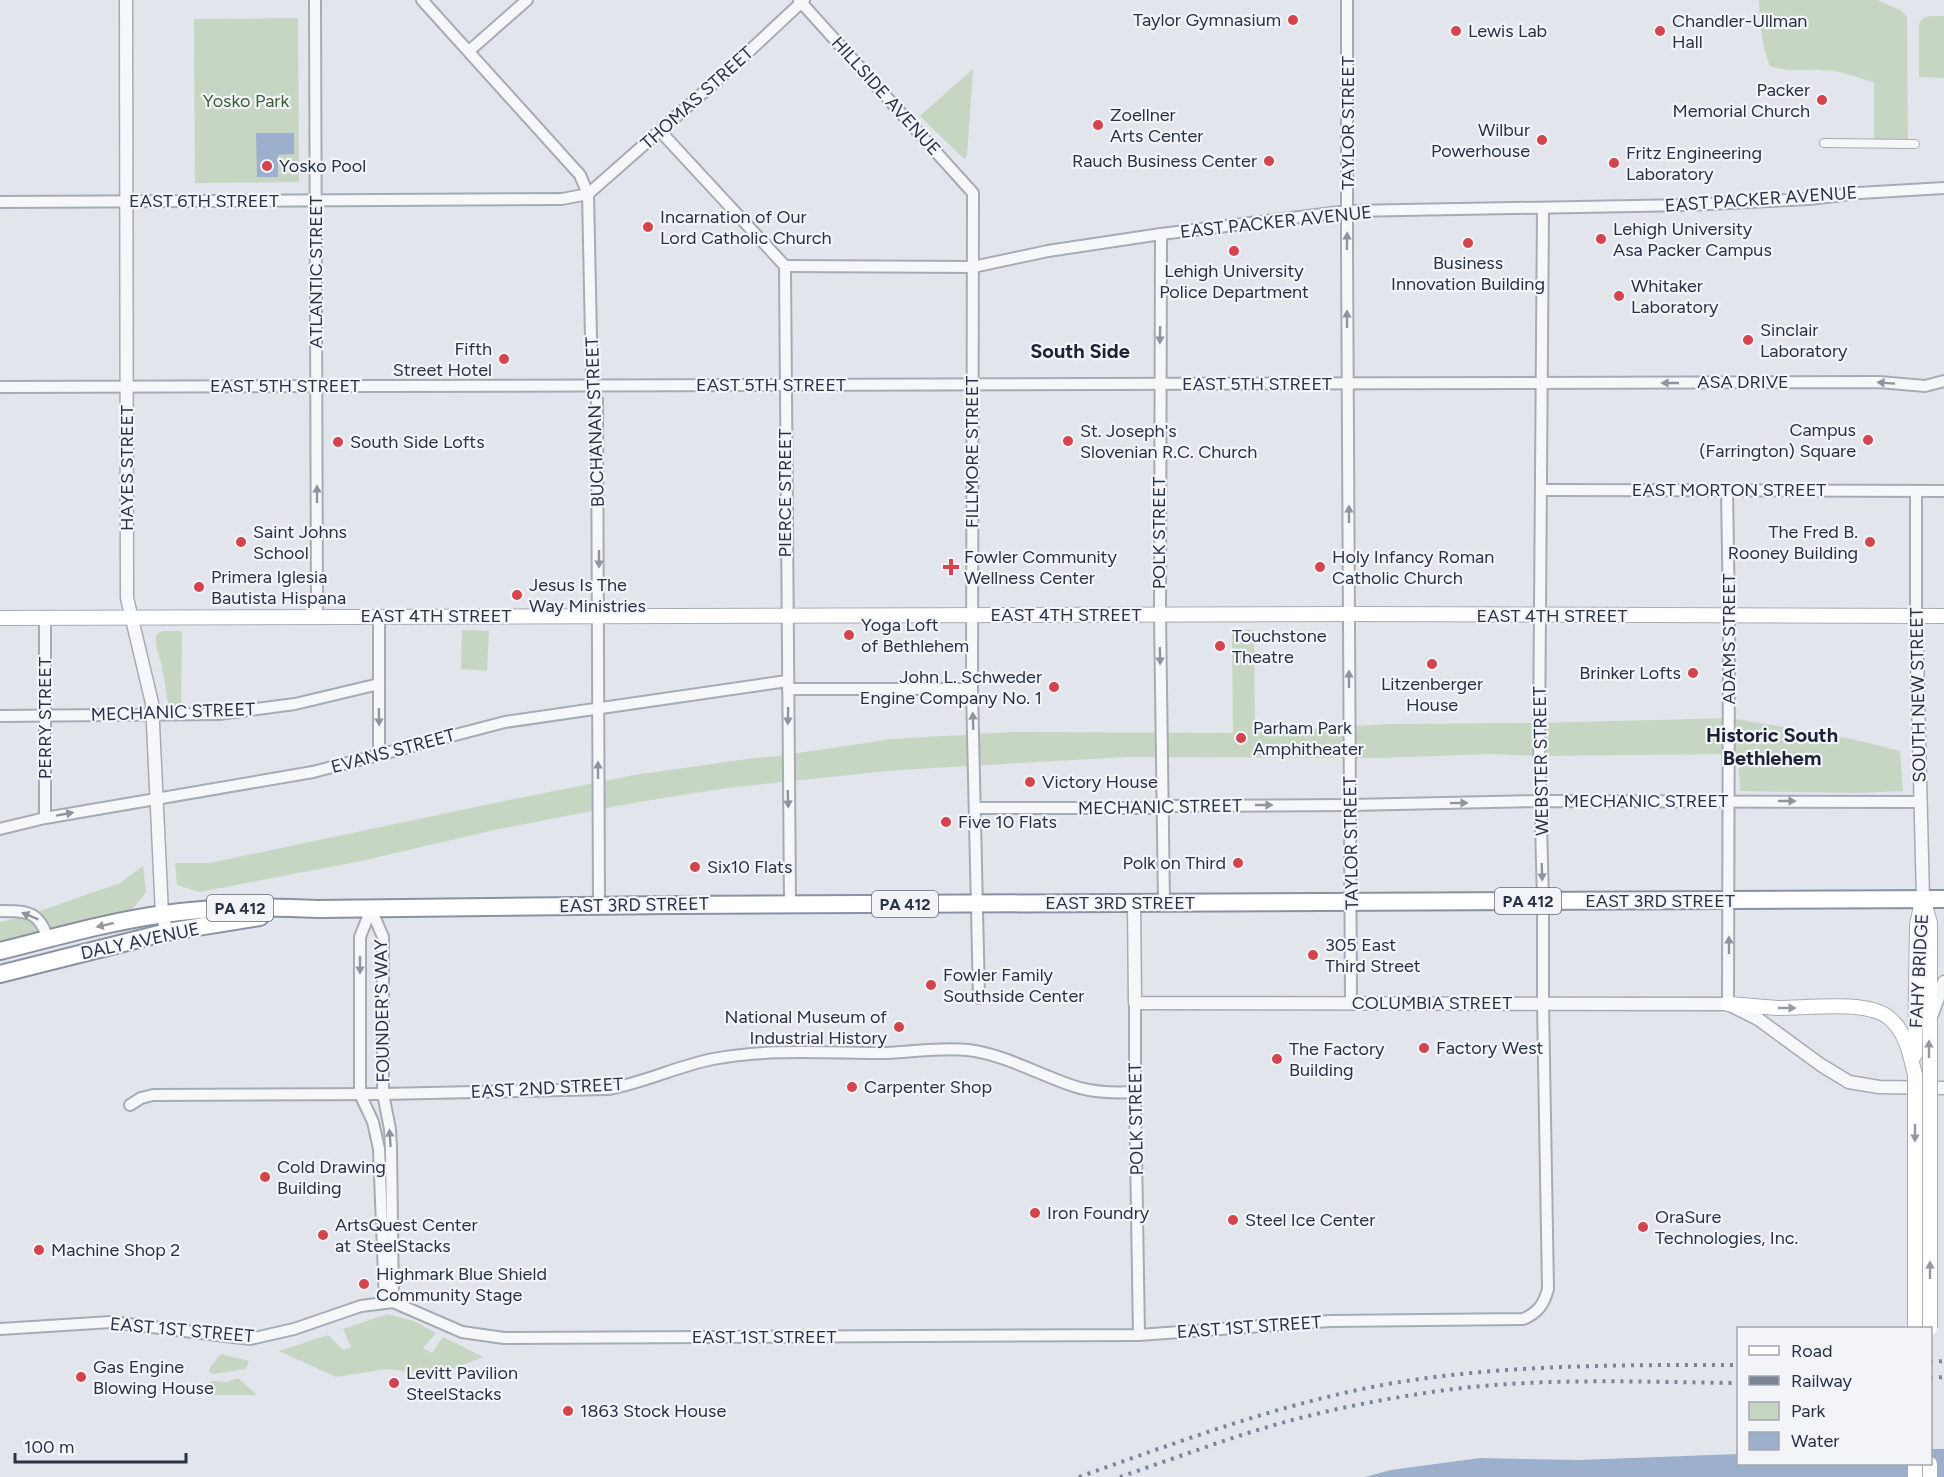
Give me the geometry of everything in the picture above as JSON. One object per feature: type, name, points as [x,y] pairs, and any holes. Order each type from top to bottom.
[{"type":"highway","name":"EAST 3RD STREET","points":[[318,909],[790,904],[1923,899]]},
{"type":"highway","name":"PA 412","points":[[1923,899],[1944,899]]},
{"type":"highway","name":"DALY AVENUE","points":[[0,951],[127,920],[162,914],[260,907],[318,909]]},
{"type":"highway","name":"DALY AVENUE","points":[[0,974],[167,932],[318,909]]},
{"type":"main road","name":"EAST 4TH STREET","points":[[0,618],[1350,614],[1944,616]]},
{"type":"main road","name":"FAHY BRIDGE","points":[[1923,899],[1930,923],[1930,1327]]},
{"type":"main road","name":"FAHY BRIDGE","points":[[1915,1327],[1914,1075],[1917,925],[1923,899]]},
{"type":"main road","points":[[1728,1004],[1778,1008],[1854,1008],[1880,1012],[1891,1020],[1905,1038],[1914,1075]]},
{"type":"street","name":"HAYES STREET","points":[[126,0],[128,598],[149,685],[153,716],[162,914],[167,932]]},
{"type":"street","name":"ATLANTIC STREET","points":[[315,0],[317,616]]},
{"type":"street","name":"BUCHANAN STREET","points":[[423,0],[580,175],[588,194],[592,386],[597,400],[599,906]]},
{"type":"street","points":[[470,51],[527,0]]},
{"type":"street","name":"TAYLOR STREET","points":[[1347,0],[1351,1003]]},
{"type":"street","name":"THOMAS STREET","points":[[588,194],[730,69],[802,1]]},
{"type":"street","name":"HILLSIDE AVENUE","points":[[802,1],[972,193]]},
{"type":"street","points":[[660,130],[785,266]]},
{"type":"street","points":[[1824,143],[1915,144]]},
{"type":"street","name":"EAST PACKER AVENUE","points":[[785,266],[973,267],[1028,254],[1161,234],[1348,211],[1543,208],[1809,199],[1859,193],[1944,189]]},
{"type":"street","name":"FILLMORE STREET","points":[[972,193],[972,689],[979,998]]},
{"type":"street","name":"EAST 6TH STREET","points":[[0,202],[562,198],[588,194]]},
{"type":"street","name":"WEBSTER STREET","points":[[1538,1311],[1545,1301],[1548,1289],[1539,744],[1543,208]]},
{"type":"street","name":"POLK STREET","points":[[1161,234],[1160,615],[1164,903]]},
{"type":"street","name":"PIERCE STREET","points":[[785,266],[790,904]]},
{"type":"street","name":"ASA DRIVE","points":[[1542,384],[1879,382],[1925,386],[1944,381]]},
{"type":"street","name":"EAST 5TH STREET","points":[[0,387],[1542,384]]},
{"type":"street","name":"EAST MORTON STREET","points":[[1541,490],[1944,490]]},
{"type":"street","name":"ADAMS STREET","points":[[1727,490],[1728,1004]]},
{"type":"street","name":"SOUTH NEW STREET","points":[[1916,490],[1916,616],[1923,899]]},
{"type":"street","points":[[378,616],[380,755]]},
{"type":"street","name":"PERRY STREET","points":[[45,618],[45,818]]},
{"type":"street","name":"MECHANIC STREET","points":[[0,716],[219,714],[272,708],[379,684]]},
{"type":"street","name":"EVANS STREET","points":[[0,829],[45,818],[313,772],[505,722],[598,708],[788,685],[972,689]]},
{"type":"street","name":"MECHANIC STREET","points":[[975,808],[1151,808],[1540,801],[1920,802]]},
{"type":"street","name":"POLK STREET","points":[[1134,903],[1139,1335]]},
{"type":"street","name":"FOUNDER'S WAY","points":[[360,1094],[360,937],[371,909]]},
{"type":"street","name":"FOUNDER'S WAY","points":[[371,909],[383,937],[383,1094],[391,1148],[389,1302]]},
{"type":"street","points":[[0,911],[26,913],[36,917],[42,923],[48,939]]},
{"type":"street","points":[[1929,1024],[1944,982]]},
{"type":"street","name":"COLUMBIA STREET","points":[[1135,1003],[1728,1004]]},
{"type":"street","points":[[1728,1004],[1758,1019],[1821,1065],[1849,1082],[1879,1087],[1944,1088]]},
{"type":"street","name":"EAST 2ND STREET","points":[[130,1105],[141,1098],[153,1095],[383,1094],[608,1089],[699,1063],[737,1055],[789,1052],[889,1053],[949,1048],[998,1056],[1080,1088],[1100,1092],[1135,1092]]},
{"type":"street","points":[[360,1094],[373,1122],[379,1149],[389,1302]]},
{"type":"street","name":"EAST 1ST STREET","points":[[0,1329],[111,1322],[250,1340],[294,1329],[361,1306],[389,1302],[462,1332],[504,1338],[1139,1335],[1330,1321],[1523,1318],[1538,1311]]},
{"type":"green space","points":[[1759,0],[1877,0],[1902,11],[1907,17],[1908,142],[1874,141],[1874,83],[1836,72],[1789,70],[1770,66],[1763,42]]},
{"type":"green space","points":[[1944,16],[1944,78],[1919,77],[1919,23],[1925,17]]},
{"type":"green space","name":"Yosko Park","points":[[298,18],[299,182],[195,183],[194,19]]},
{"type":"green space","points":[[973,69],[967,156],[964,159],[920,116]]},
{"type":"green space","points":[[462,630],[489,631],[487,671],[461,669]]},
{"type":"green space","points":[[1232,630],[1254,630],[1255,732],[1391,724],[1730,718],[1852,739],[1900,751],[1903,791],[1857,793],[1740,791],[1738,754],[1538,756],[1493,754],[1378,758],[1126,757],[897,770],[727,788],[633,803],[499,829],[361,861],[199,892],[177,885],[175,863],[210,863],[634,775],[892,739],[1013,732],[1233,733]]},
{"type":"green space","points":[[164,631],[182,631],[181,710],[169,710],[162,666],[156,646],[156,636]]},
{"type":"green space","points":[[143,866],[146,892],[130,912],[0,945],[0,922],[23,917],[120,883]]},
{"type":"green space","points":[[387,1314],[414,1321],[436,1333],[423,1348],[432,1353],[443,1337],[483,1357],[437,1375],[386,1369],[336,1377],[279,1351],[328,1335],[343,1350],[351,1347],[343,1329]]},
{"type":"green space","points":[[221,1354],[249,1361],[246,1369],[213,1374],[209,1372]]},
{"type":"green space","points":[[238,1378],[257,1395],[196,1395],[195,1387],[212,1381],[227,1382]]},
{"type":"water","name":"Yosko Pool","points":[[256,133],[294,133],[294,154],[278,155],[278,177],[257,177]]},
{"type":"water","points":[[1932,1449],[1944,1449],[1944,1477],[1365,1477],[1391,1470],[1480,1458],[1579,1460],[1737,1454],[1737,1465],[1932,1465]]},
{"type":"railway","points":[[1932,1362],[1944,1361]]},
{"type":"railway","points":[[1079,1477],[1271,1412],[1309,1401],[1388,1384],[1432,1377],[1519,1369],[1737,1365]]},
{"type":"railway","points":[[1932,1378],[1944,1377]]},
{"type":"railway","points":[[1120,1477],[1292,1420],[1354,1405],[1418,1394],[1551,1382],[1737,1383]]},
{"type":"place","name":"Taylor Gymnasium","points":[[1293,20]]},
{"type":"place","name":"Lewis Lab","points":[[1456,31]]},
{"type":"place","name":"Chandler-Ullman Hall","points":[[1660,31]]},
{"type":"place","name":"Packer Memorial Church","points":[[1822,100]]},
{"type":"place","name":"Zoellner Arts Center","points":[[1098,125]]},
{"type":"place","name":"Wilbur Powerhouse","points":[[1542,140]]},
{"type":"place","name":"Rauch Business Center","points":[[1269,161]]},
{"type":"place","name":"Fritz Engineering Laboratory","points":[[1614,163]]},
{"type":"place","name":"Yosko Pool","points":[[267,166]]},
{"type":"place","name":"Incarnation of Our Lord Catholic Church","points":[[648,227]]},
{"type":"place","name":"Lehigh University Asa Packer Campus","points":[[1601,239]]},
{"type":"place","name":"Business Innovation Building","points":[[1468,243]]},
{"type":"place","name":"Lehigh University Police Department","points":[[1234,251]]},
{"type":"place","name":"Whitaker Laboratory","points":[[1619,296]]},
{"type":"place","name":"Sinclair Laboratory","points":[[1748,340]]},
{"type":"place","name":"Fifth Street Hotel","points":[[504,359]]},
{"type":"place","name":"Campus (Farrington) Square","points":[[1868,440]]},
{"type":"place","name":"St. Joseph's Slovenian R.C. Church","points":[[1068,441]]},
{"type":"place","name":"South Side Lofts","points":[[338,442]]},
{"type":"place","name":"Saint Johns School","points":[[241,542]]},
{"type":"place","name":"The Fred B. Rooney Building","points":[[1870,542]]},
{"type":"place","name":"Fowler Community Wellness Center","points":[[951,567]]},
{"type":"place","name":"Holy Infancy Roman Catholic Church","points":[[1320,567]]},
{"type":"place","name":"Primera Iglesia Bautista Hispana","points":[[199,587]]},
{"type":"place","name":"Jesus Is The Way Ministries","points":[[517,595]]},
{"type":"place","name":"Yoga Loft of Bethlehem","points":[[849,635]]},
{"type":"place","name":"Touchstone Theatre","points":[[1220,646]]},
{"type":"place","name":"Litzenberger House","points":[[1432,664]]},
{"type":"place","name":"Brinker Lofts","points":[[1693,673]]},
{"type":"place","name":"John L. Schweder Engine Company No. 1","points":[[1054,687]]},
{"type":"place","name":"Parham Park Amphitheater","points":[[1241,738]]},
{"type":"place","name":"Victory House","points":[[1030,782]]},
{"type":"place","name":"Five 10 Flats","points":[[946,822]]},
{"type":"place","name":"Polk on Third","points":[[1238,863]]},
{"type":"place","name":"Six10 Flats","points":[[695,867]]},
{"type":"place","name":"305 East Third Street","points":[[1313,955]]},
{"type":"place","name":"Fowler Family Southside Center","points":[[931,985]]},
{"type":"place","name":"National Museum of Industrial History","points":[[899,1027]]},
{"type":"place","name":"Factory West","points":[[1424,1048]]},
{"type":"place","name":"The Factory Building","points":[[1277,1059]]},
{"type":"place","name":"Carpenter Shop","points":[[852,1087]]},
{"type":"place","name":"Cold Drawing Building","points":[[265,1177]]},
{"type":"place","name":"Iron Foundry","points":[[1035,1213]]},
{"type":"place","name":"Steel Ice Center","points":[[1233,1220]]},
{"type":"place","name":"OraSure Technologies, Inc.","points":[[1643,1227]]},
{"type":"place","name":"ArtsQuest Center at SteelStacks","points":[[323,1235]]},
{"type":"place","name":"Machine Shop 2","points":[[39,1250]]},
{"type":"place","name":"Highmark Blue Shield Community Stage","points":[[364,1284]]},
{"type":"place","name":"Gas Engine Blowing House","points":[[81,1377]]},
{"type":"place","name":"Levitt Pavilion SteelStacks","points":[[394,1383]]},
{"type":"place","name":"1863 Stock House","points":[[568,1411]]},
{"type":"district","name":"South Side","points":[[1080,351]]},
{"type":"district","name":"Historic South Bethlehem","points":[[1772,746]]}]
